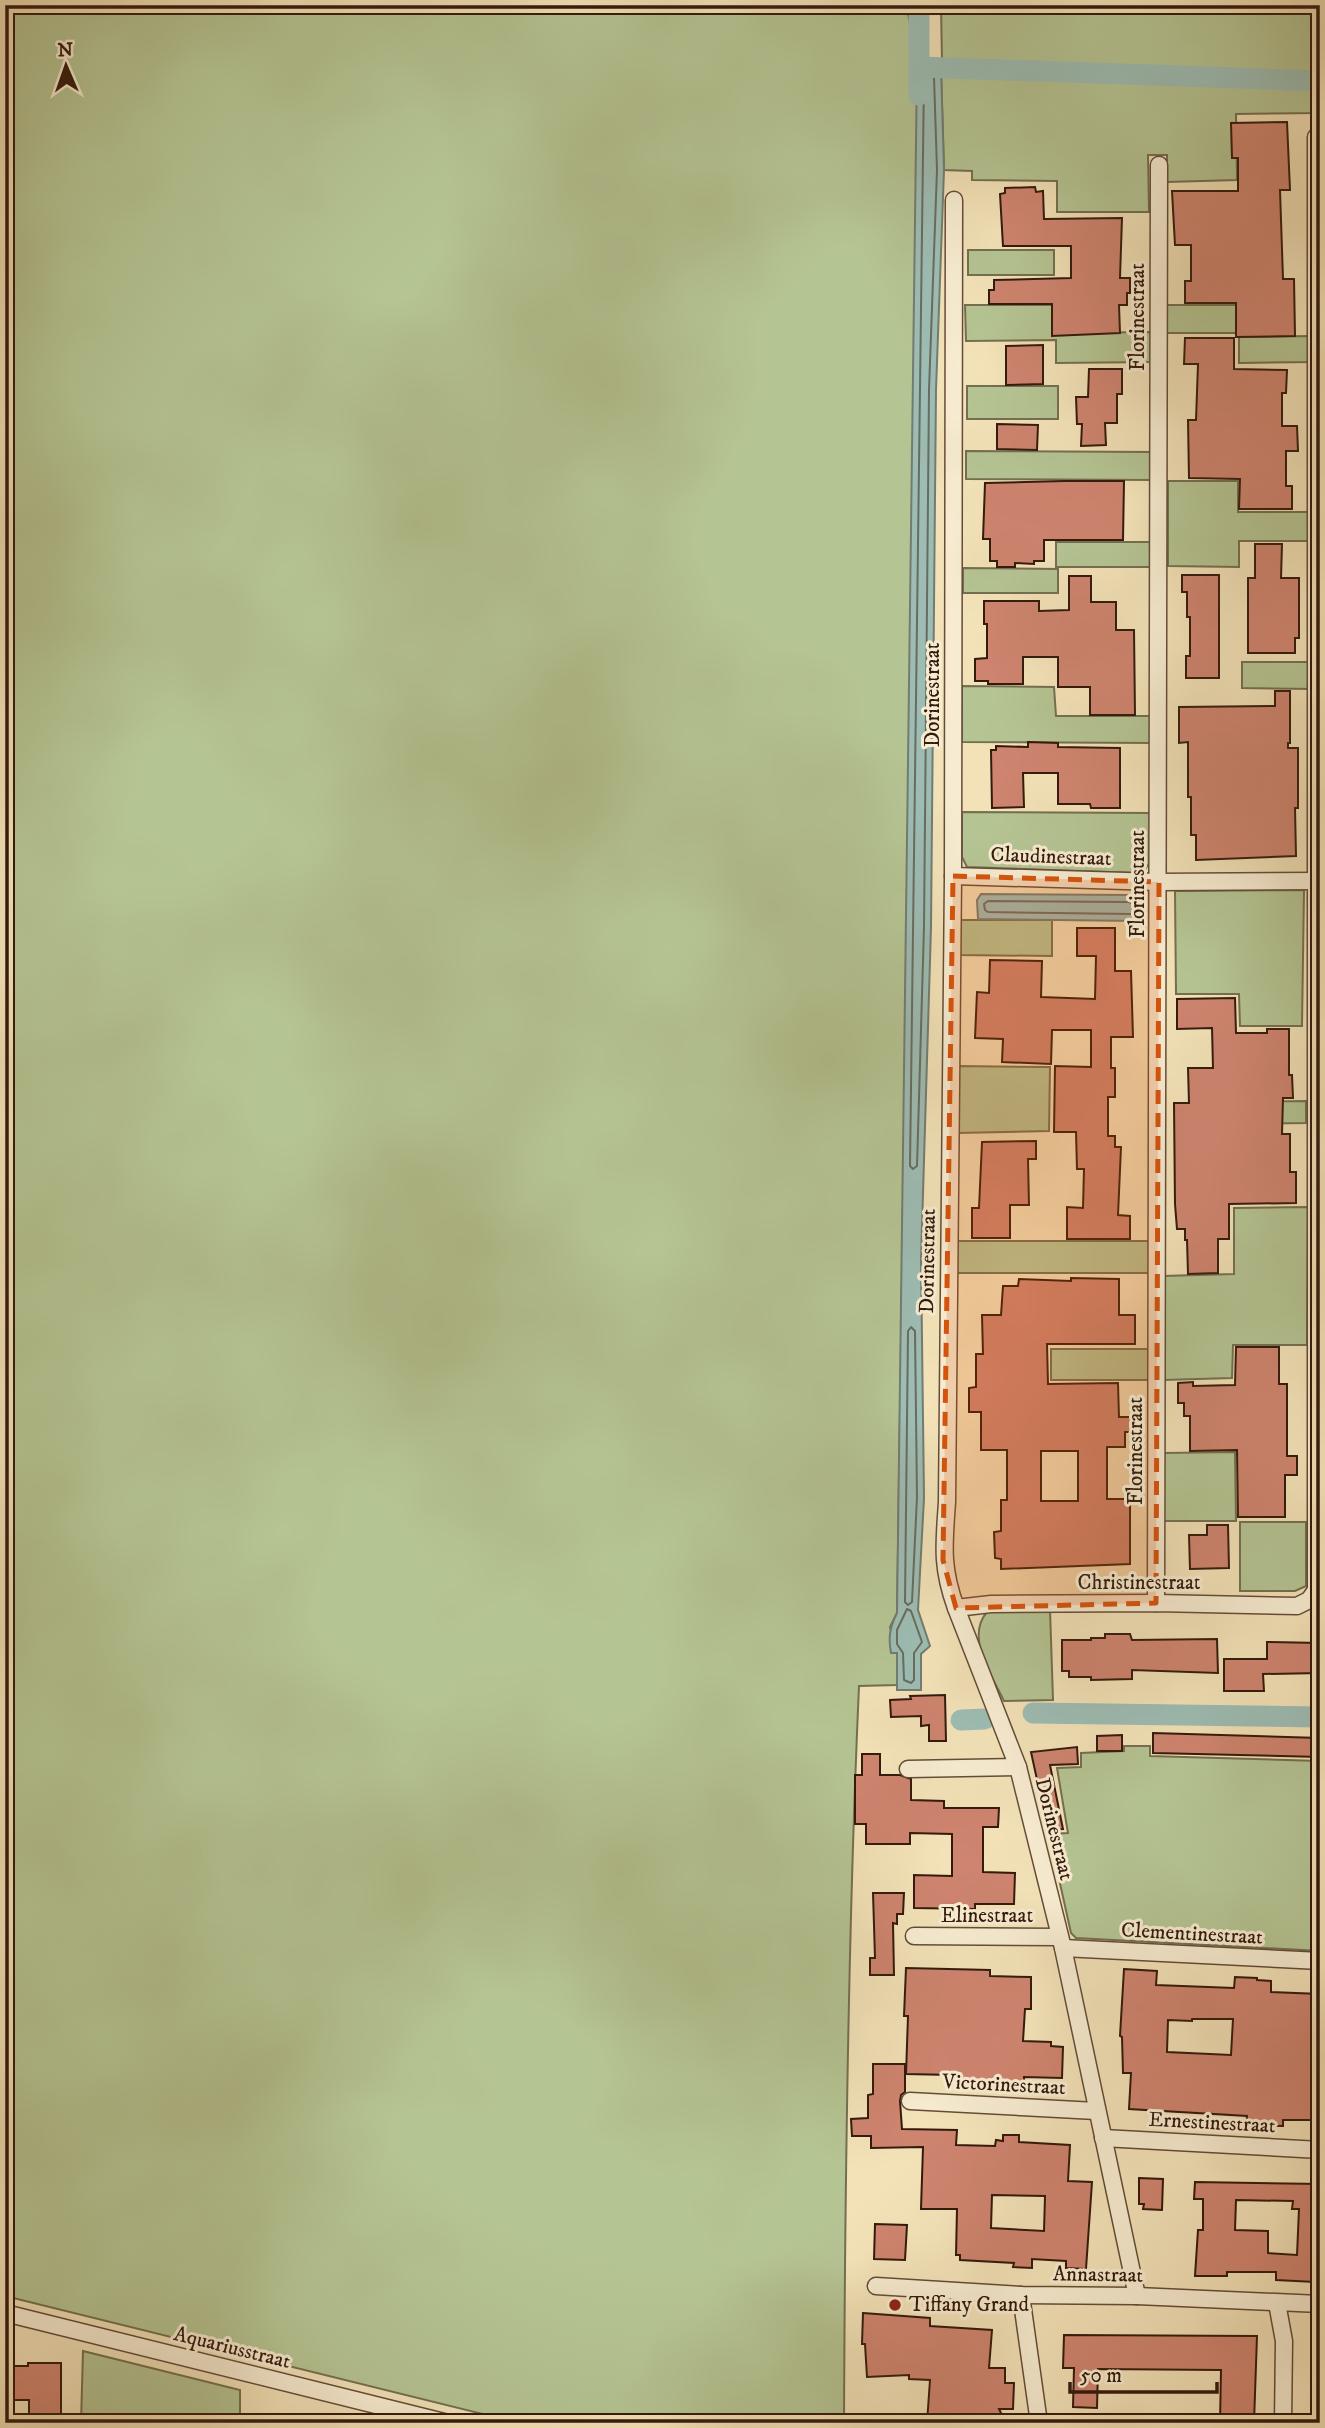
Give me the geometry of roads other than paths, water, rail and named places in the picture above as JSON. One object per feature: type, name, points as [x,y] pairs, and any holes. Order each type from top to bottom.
[{"type":"street","points":[[1316,137],[1319,686],[1316,881]]},
{"type":"street","name":"Florinestraat","points":[[1156,1603],[1158,165]]},
{"type":"street","name":"Dorinestraat","points":[[954,200],[953,876],[947,1502],[943,1560],[948,1586],[1018,1767],[1061,1943],[1137,2296]]},
{"type":"street","name":"Claudinestraat","points":[[953,876],[1159,882],[1316,881]]},
{"type":"street","name":"Christinestraat","points":[[956,1608],[992,1604],[1156,1603],[1297,1606],[1310,1600],[1316,1590],[1316,881]]},
{"type":"street","points":[[908,1769],[1018,1767]]},
{"type":"street","name":"Elinestraat","points":[[914,1936],[1061,1943]]},
{"type":"street","name":"Clementinestraat","points":[[1061,1943],[1320,1961]]},
{"type":"street","name":"Victorinestraat","points":[[910,2101],[1096,2111]]},
{"type":"street","name":"Ernestinestraat","points":[[1102,2138],[1320,2150]]},
{"type":"street","name":"Annastraat","points":[[876,2286],[1021,2295],[1137,2296],[1320,2304]]},
{"type":"street","points":[[1021,2295],[1039,2423]]},
{"type":"street","points":[[1277,2303],[1284,2341],[1283,2423]]},
{"type":"street","name":"Aquariusstraat","points":[[5,2313],[448,2423]]},
{"type":"water","points":[[917,65],[941,67],[944,170],[936,390],[931,927],[921,1260],[924,1498],[918,1610],[930,1646],[921,1654],[921,1690],[897,1690],[897,1653],[891,1653],[890,1637],[897,1613]]},
{"type":"water","points":[[981,894],[1131,895],[1139,898],[1142,904],[1142,936],[1138,936],[1138,921],[978,919],[977,900]]},
{"type":"waterway","points":[[919,5],[919,95]]},
{"type":"waterway","points":[[920,67],[1320,81]]},
{"type":"waterway","points":[[1033,1713],[1320,1717]]},
{"type":"waterway","points":[[961,1720],[985,1719]]},
{"type":"place","name":"Tiffany Grand","points":[[895,2305]]}]
